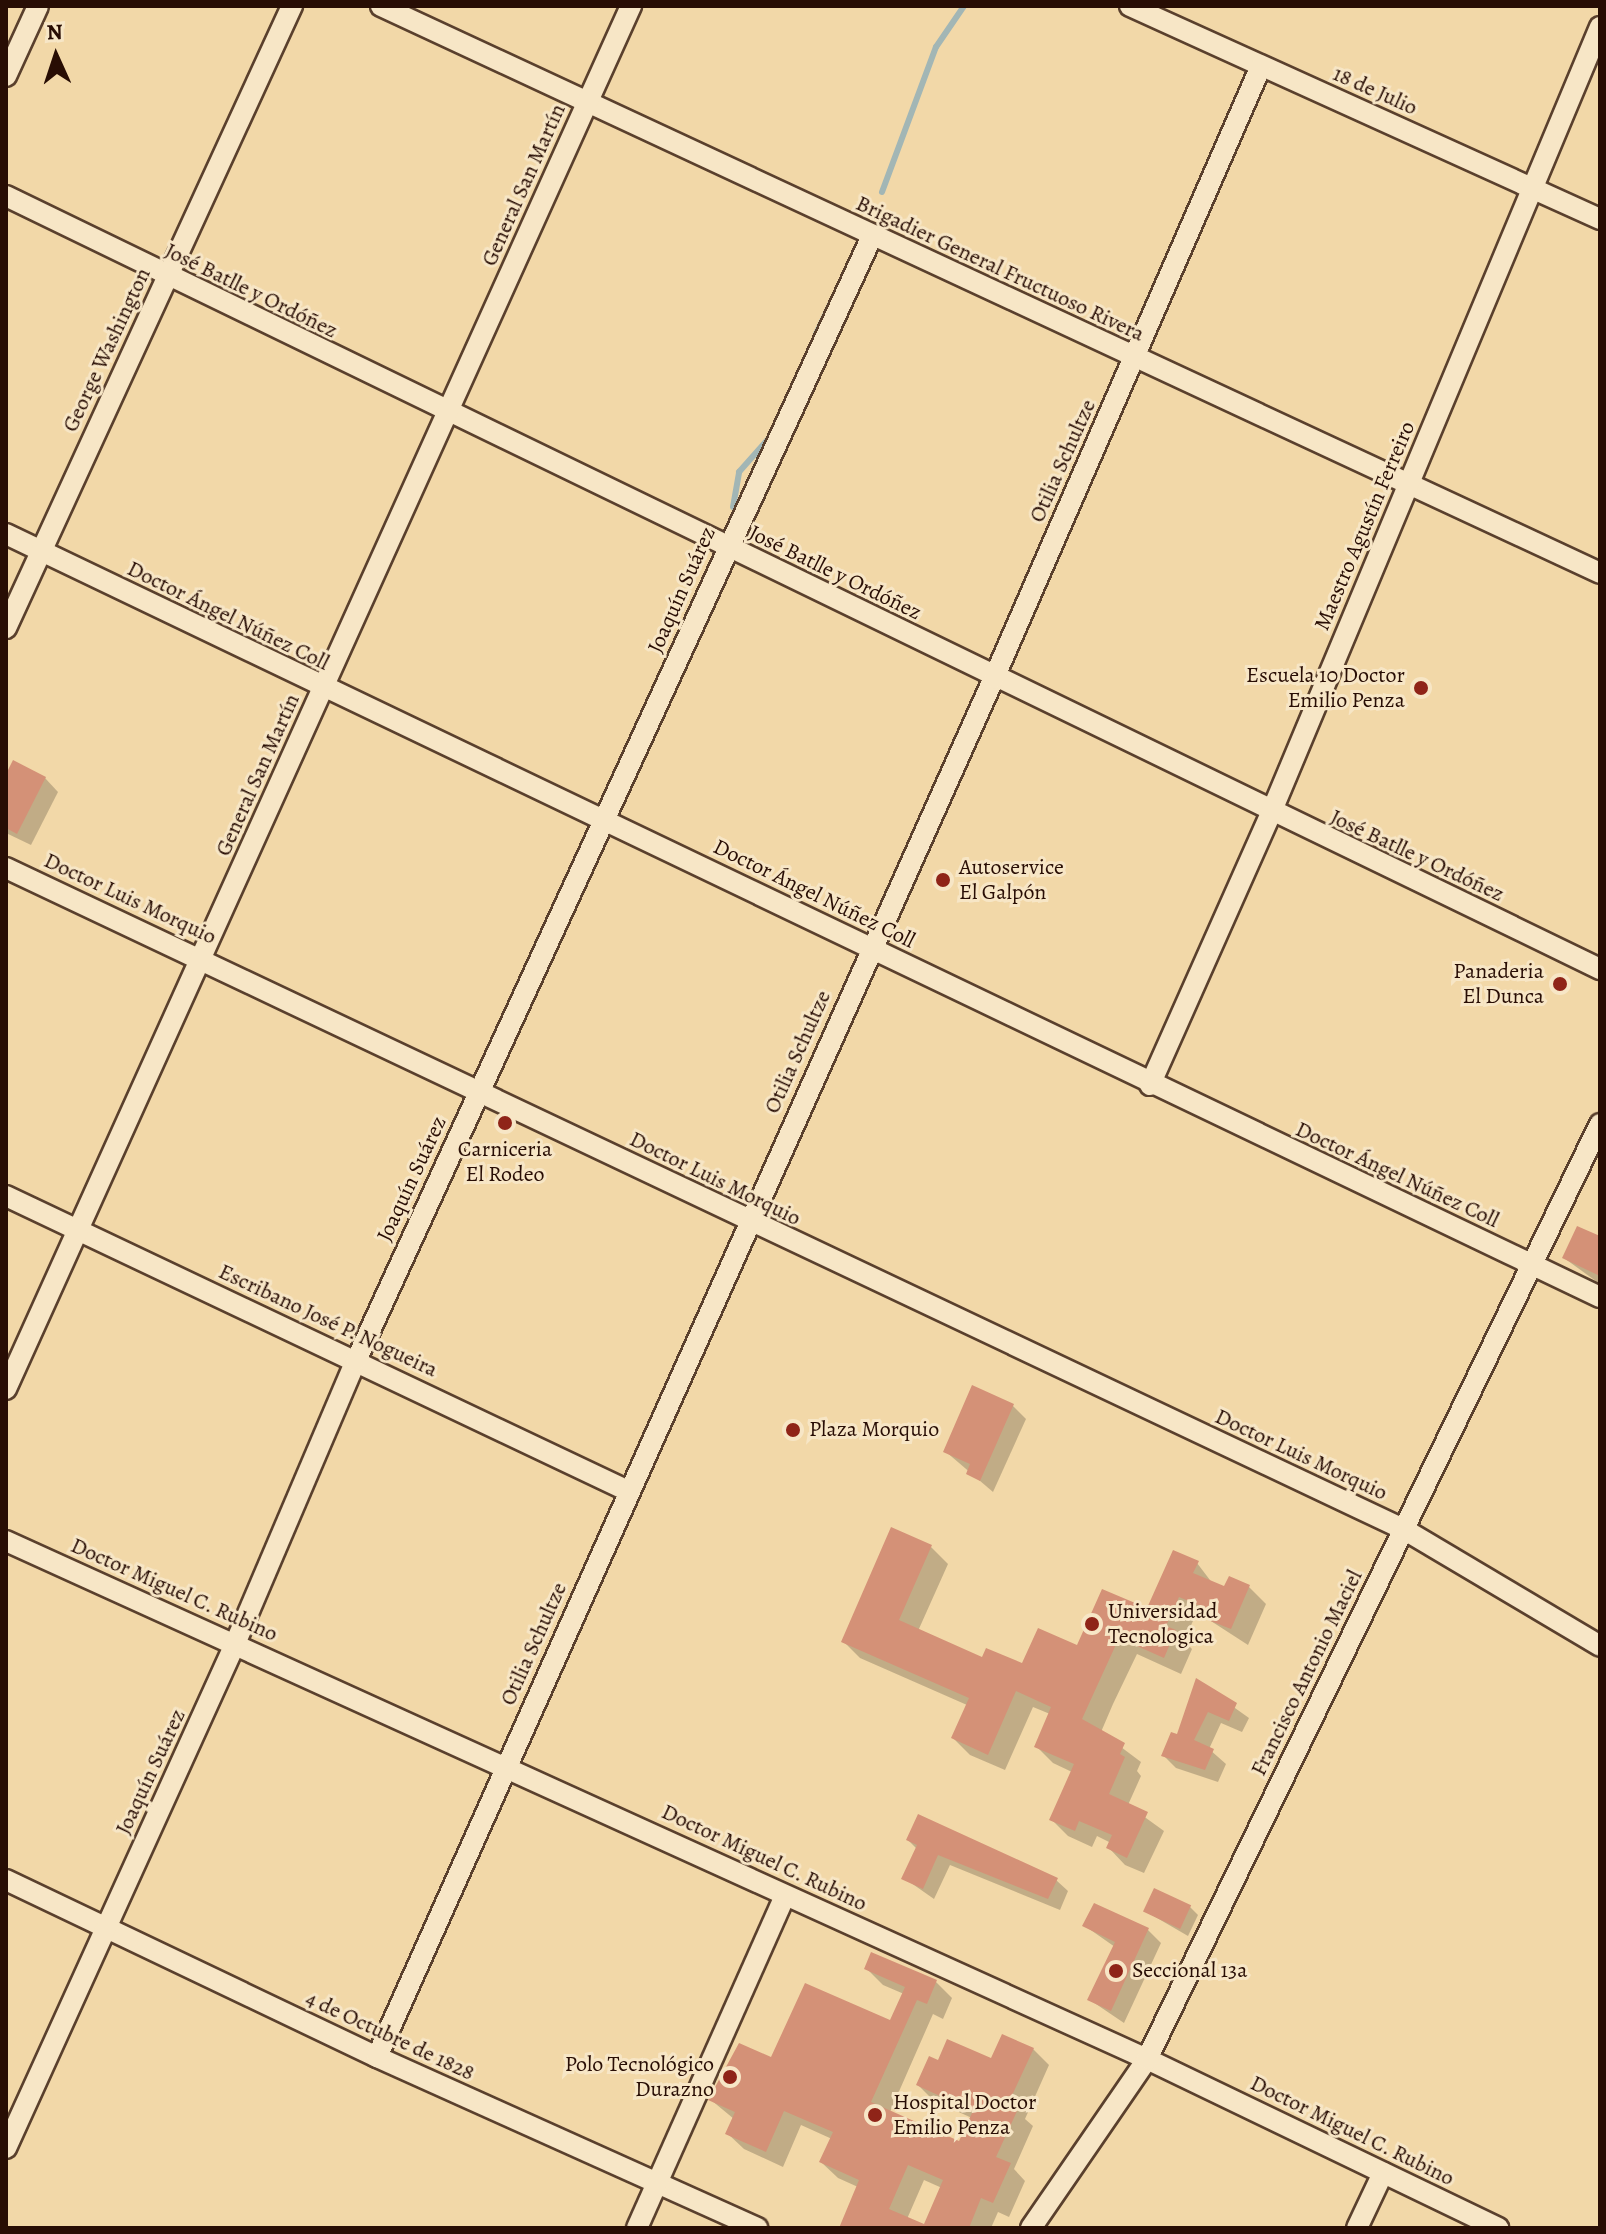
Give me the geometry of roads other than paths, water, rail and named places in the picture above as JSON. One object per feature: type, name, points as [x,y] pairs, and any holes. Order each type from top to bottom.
[{"type":"street","points":[[6,76],[38,6]]},
{"type":"street","name":"George Washington","points":[[6,628],[292,6]]},
{"type":"street","name":"Brigadier General Fructuoso Rivera","points":[[381,6],[1134,358],[1410,481],[1600,573]]},
{"type":"street","name":"General San Martín","points":[[6,1389],[203,960],[631,6]]},
{"type":"street","name":"18 de Julio","points":[[1130,6],[1600,219]]},
{"type":"street","name":"Maestro Agustín Ferreiro","points":[[1150,1085],[1271,813],[1530,187],[1600,27]]},
{"type":"street","name":"Otilia Schultze","points":[[377,2057],[747,1222],[994,678],[1261,66]]},
{"type":"street","name":"José Batlle y Ordóñez","points":[[6,196],[167,278],[1600,969]]},
{"type":"street","name":"Joaquín Suárez","points":[[6,2148],[235,1644],[356,1361],[872,236]]},
{"type":"street","name":"Doctor Ángel Núñez Coll","points":[[6,534],[871,947],[1150,1085],[1600,1297]]},
{"type":"street","name":"Doctor Luis Morquio","points":[[6,868],[479,1091],[747,1222],[1405,1530],[1600,1646]]},
{"type":"street","name":"Francisco Antonio Maciel","points":[[1031,2228],[1147,2059],[1600,1124]]},
{"type":"street","name":"Escribano José P. Nogueira","points":[[6,1196],[628,1491]]},
{"type":"street","name":"Doctor Miguel C. Rubino","points":[[6,1541],[507,1765],[785,1896],[1147,2059],[1498,2228]]},
{"type":"street","name":"4 de Octubre de 1828","points":[[6,1880],[377,2057],[655,2185],[757,2228]]},
{"type":"street","points":[[637,2228],[785,1896]]},
{"type":"street","points":[[1357,2228],[1383,2173]]},
{"type":"waterway","points":[[882,192],[936,47],[964,6]]},
{"type":"waterway","points":[[816,334],[835,294]]},
{"type":"waterway","points":[[733,507],[739,472],[771,436]]},
{"type":"place","name":"Escuela 10 Doctor Emilio Penza","points":[[1421,688]]},
{"type":"place","name":"Autoservice El Galpón","points":[[943,880]]},
{"type":"place","name":"Panaderia El Dunca","points":[[1560,984]]},
{"type":"place","name":"Carniceria El Rodeo","points":[[505,1123]]},
{"type":"place","name":"Plaza Morquio","points":[[793,1430]]},
{"type":"place","name":"Universidad Tecnologica","points":[[1092,1624]]},
{"type":"place","name":"Seccional 13a","points":[[1116,1971]]},
{"type":"place","name":"Polo Tecnológico Durazno","points":[[730,2077]]},
{"type":"place","name":"Hospital Doctor Emilio Penza","points":[[875,2115]]}]
